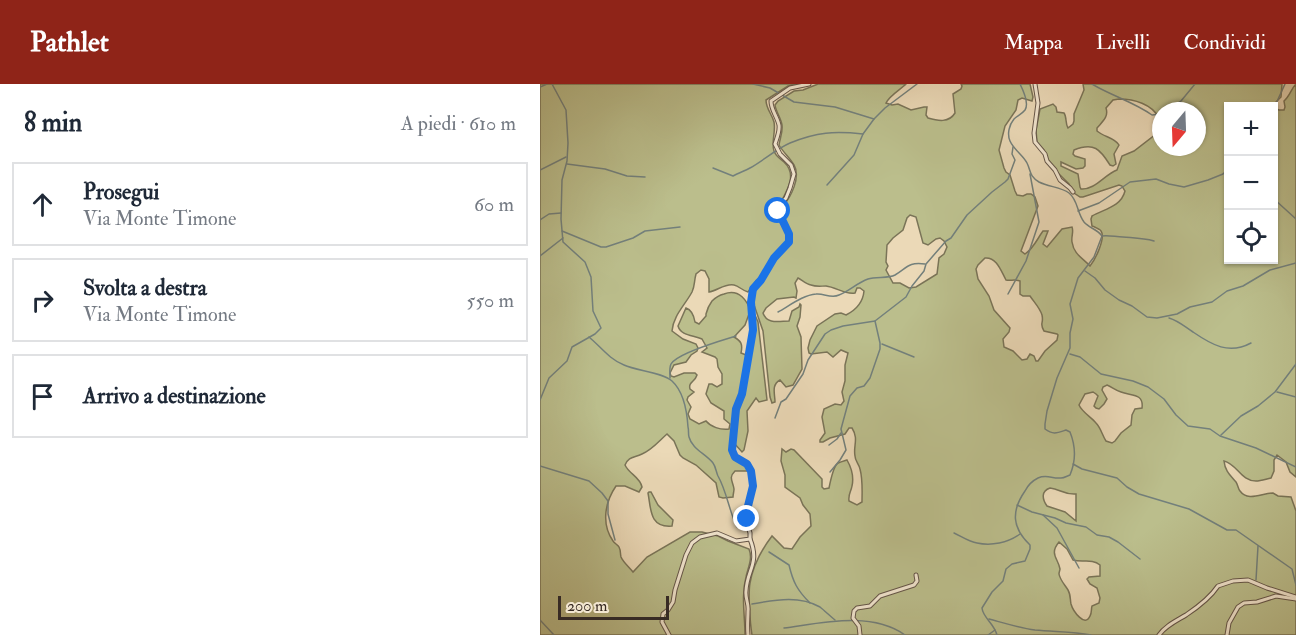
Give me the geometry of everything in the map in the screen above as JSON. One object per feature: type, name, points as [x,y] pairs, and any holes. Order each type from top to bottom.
[{"type":"street","points":[[748,635],[746,591],[755,553],[750,540],[747,519],[753,486],[751,471],[747,464],[735,457],[732,442],[736,409],[742,394],[753,330],[751,302],[753,289],[774,258],[789,242],[789,234],[778,211],[786,198],[794,174],[791,165],[780,154],[775,144],[779,124],[771,101],[790,88],[809,84]]},
{"type":"street","points":[[1035,84],[1038,103],[1035,142],[1060,180],[1072,192]]},
{"type":"street","points":[[669,635],[662,622],[663,614],[673,602],[686,555],[692,543],[700,537],[717,533],[736,541],[750,540]]},
{"type":"street","points":[[860,635],[859,626],[853,618],[855,609],[870,606],[880,596],[914,585],[917,581],[916,576]]},
{"type":"street","points":[[1159,635],[1160,632],[1211,596],[1218,586],[1233,581],[1248,580],[1296,598]]},
{"type":"street","points":[[1227,635],[1234,612],[1244,603],[1257,602],[1276,596],[1296,598]]},
{"type":"green space","points":[[540,84],[802,84],[788,86],[766,100],[774,122],[774,151],[788,167],[791,177],[781,202],[783,206],[796,181],[796,170],[779,145],[782,125],[775,105],[794,91],[818,84],[906,84],[886,103],[898,104],[911,110],[927,107],[928,118],[943,120],[955,113],[953,94],[961,89],[961,84],[1030,84],[1032,101],[1022,98],[1018,100],[1016,110],[1005,126],[999,150],[1004,168],[1010,175],[1017,195],[1031,194],[1035,197],[1038,206],[1021,251],[1025,254],[1028,252],[1043,231],[1048,231],[1043,244],[1047,247],[1062,229],[1072,227],[1072,242],[1075,250],[1090,266],[1102,239],[1101,230],[1092,226],[1092,216],[1120,201],[1125,191],[1119,185],[1083,197],[1074,193],[1037,142],[1036,130],[1040,109],[1053,104],[1057,112],[1064,113],[1068,128],[1073,124],[1074,114],[1084,90],[1083,84],[1282,84],[1281,97],[1276,102],[1224,102],[1224,264],[1278,264],[1278,110],[1284,110],[1284,101],[1296,84],[1296,477],[1290,472],[1286,462],[1277,455],[1271,478],[1258,481],[1246,478],[1224,461],[1227,470],[1243,494],[1251,496],[1273,493],[1278,496],[1291,497],[1296,511],[1296,635],[752,635],[749,588],[753,570],[761,552],[772,536],[784,548],[792,549],[811,526],[810,514],[800,498],[785,487],[785,475],[781,461],[782,449],[786,452],[794,450],[822,479],[824,489],[829,488],[837,464],[847,460],[853,479],[849,501],[857,505],[862,502],[862,477],[855,458],[855,436],[852,428],[849,428],[845,434],[820,442],[825,433],[822,417],[824,409],[835,404],[841,405],[844,401],[842,392],[848,353],[841,350],[833,357],[827,352],[811,354],[808,348],[817,326],[835,314],[846,315],[853,311],[861,302],[864,291],[857,288],[855,293],[848,293],[830,287],[813,286],[798,278],[795,283],[796,298],[777,299],[766,308],[763,313],[767,319],[789,321],[792,311],[801,305],[797,326],[801,337],[802,369],[793,385],[786,387],[780,380],[775,384],[775,402],[772,403],[763,331],[753,302],[757,287],[756,281],[748,292],[731,285],[709,292],[709,279],[705,271],[701,270],[696,274],[693,290],[677,315],[672,331],[696,344],[698,348],[686,362],[674,365],[670,373],[674,377],[684,373],[697,375],[690,387],[694,392],[687,400],[691,407],[688,414],[690,419],[699,424],[706,421],[716,428],[729,429],[730,424],[724,419],[724,411],[711,403],[706,394],[709,384],[717,387],[722,384],[722,374],[717,359],[702,352],[707,348],[702,339],[685,333],[678,326],[686,308],[690,310],[695,322],[699,324],[706,316],[711,303],[722,294],[734,293],[742,297],[758,322],[767,400],[759,402],[756,398],[747,411],[748,431],[744,450],[742,452],[734,443],[737,455],[752,468],[748,471],[733,473],[731,478],[734,489],[733,497],[719,497],[716,483],[696,465],[680,455],[674,441],[667,434],[649,450],[627,462],[625,465],[642,487],[639,492],[625,486],[616,486],[609,499],[606,520],[609,534],[619,547],[622,559],[633,572],[647,557],[690,532],[718,536],[749,549],[750,560],[744,591],[745,635],[540,635]],"holes":[[[910,215],[916,217],[923,243],[928,245],[940,238],[947,247],[939,258],[937,274],[916,287],[909,288],[900,283],[893,283],[886,270],[888,266],[886,262],[887,245],[903,230]],[[985,258],[989,258],[998,265],[1006,280],[1020,281],[1020,294],[1030,296],[1038,307],[1042,315],[1044,331],[1058,335],[1057,340],[1038,361],[1030,354],[1027,359],[1022,360],[1013,351],[1004,347],[1003,339],[1010,328],[994,310],[989,296],[978,279],[976,269]],[[750,314],[752,324],[746,355],[741,353],[741,343],[734,337],[745,325]],[[1107,385],[1139,397],[1142,403],[1142,408],[1135,409],[1131,425],[1112,443],[1106,441],[1098,425],[1079,405],[1085,394],[1093,392],[1098,396],[1094,406],[1099,409],[1107,399],[1102,390]],[[1047,489],[1076,494],[1076,521],[1065,512],[1047,506],[1043,498]],[[1059,542],[1067,549],[1073,560],[1094,562],[1100,565],[1100,576],[1087,579],[1097,588],[1100,598],[1099,603],[1092,606],[1088,619],[1079,617],[1072,607],[1069,592],[1061,580],[1055,550]]]},
{"type":"green space","points":[[649,492],[673,520],[672,526],[659,524],[652,516]]},
{"type":"waterway","points":[[540,87],[547,84]]},
{"type":"waterway","points":[[540,400],[549,378],[567,361],[572,347],[601,328],[593,311],[591,277],[585,262],[563,242],[562,180],[567,161],[568,143],[566,110],[552,84]]},
{"type":"waterway","points":[[753,84],[770,88],[794,102],[835,107],[874,119]]},
{"type":"waterway","points":[[827,185],[854,155],[863,134],[874,119],[917,84]]},
{"type":"waterway","points":[[997,635],[982,608],[992,592],[1003,581],[1006,569],[1012,564],[1025,561],[1030,549],[1030,545],[1017,526],[1016,512],[1020,498],[1036,479],[1044,476],[1062,478],[1070,475],[1073,464],[1074,449],[1070,432],[1066,430],[1053,433],[1045,429],[1045,424],[1057,378],[1070,348],[1073,319],[1070,304],[1078,278],[1094,257],[1102,236],[1084,222],[1069,193],[1033,178],[1025,160],[1010,141],[1010,127],[1014,119],[1026,107],[1020,84]]},
{"type":"waterway","points":[[1092,84],[1152,115]]},
{"type":"waterway","points":[[1180,102],[1195,84]]},
{"type":"waterway","points":[[1277,102],[1285,84]]},
{"type":"waterway","points":[[713,168],[733,176],[800,139],[826,133],[863,134]]},
{"type":"waterway","points":[[775,418],[781,402],[786,399],[803,374],[808,360],[825,334],[843,326],[875,321],[906,297],[924,271],[926,264],[951,238],[967,215],[1008,179],[1015,160],[1012,154],[1013,147]]},
{"type":"waterway","points":[[540,170],[566,157]]},
{"type":"waterway","points":[[567,164],[605,169],[627,176],[645,177]]},
{"type":"waterway","points":[[1078,211],[1099,203],[1130,182],[1156,179],[1184,187],[1224,173]]},
{"type":"waterway","points":[[1008,294],[1026,261],[1039,222],[1030,174]]},
{"type":"waterway","points":[[1278,203],[1296,219]]},
{"type":"waterway","points":[[540,220],[549,214],[561,213]]},
{"type":"waterway","points":[[562,231],[606,247],[633,238],[645,231],[680,227]]},
{"type":"waterway","points":[[1102,236],[1154,241]]},
{"type":"waterway","points":[[540,256],[563,238]]},
{"type":"waterway","points":[[1085,271],[1119,300],[1147,317],[1157,318],[1212,302],[1227,291],[1243,286],[1270,270],[1296,263]]},
{"type":"waterway","points":[[778,312],[806,296],[819,294],[836,296],[868,279],[895,275],[911,264],[925,264]]},
{"type":"waterway","points":[[1169,318],[1221,347],[1243,347],[1251,343]]},
{"type":"waterway","points":[[830,472],[846,450],[841,429],[850,396],[857,388],[864,386],[870,378],[880,349],[875,321]]},
{"type":"waterway","points":[[670,378],[670,366],[675,360],[701,347],[736,336]]},
{"type":"waterway","points":[[589,337],[619,363],[668,378],[676,385],[684,402],[691,441],[714,465],[737,527]]},
{"type":"waterway","points":[[882,344],[914,357]]},
{"type":"waterway","points":[[1070,354],[1080,357],[1101,374],[1148,387],[1164,399],[1188,426],[1210,429],[1220,436],[1256,448],[1296,467]]},
{"type":"waterway","points":[[1221,435],[1241,416],[1275,392],[1296,364]]},
{"type":"waterway","points":[[1277,392],[1296,397]]},
{"type":"waterway","points":[[829,445],[841,433]]},
{"type":"waterway","points":[[1073,464],[1082,469],[1117,478],[1139,494],[1189,509],[1227,530],[1236,530],[1292,569],[1296,585]]},
{"type":"waterway","points":[[540,466],[589,481],[602,493],[608,501],[608,514],[615,540]]},
{"type":"waterway","points":[[1017,505],[1066,523],[1086,527],[1097,535],[1109,537],[1140,559]]},
{"type":"waterway","points":[[1043,515],[1057,528],[1079,568]]},
{"type":"waterway","points":[[954,533],[977,543],[988,544],[1005,542],[1020,534]]},
{"type":"waterway","points":[[1256,580],[1258,546]]},
{"type":"waterway","points":[[769,552],[789,565],[796,586],[810,603]]},
{"type":"waterway","points":[[752,604],[769,601],[804,601],[820,607],[835,620]]},
{"type":"waterway","points":[[989,619],[1029,629],[1091,635]]},
{"type":"waterway","points":[[540,620],[554,635]]},
{"type":"waterway","points":[[784,628],[830,622],[862,621],[877,623],[905,635]]},
{"type":"waterway","points":[[988,635],[995,630]]},
{"type":"route","points":[[747,519],[753,486],[751,471],[747,464],[735,457],[732,442],[736,409],[742,394],[753,330],[751,302],[753,289],[774,258],[789,242],[789,234],[778,211]]}]
